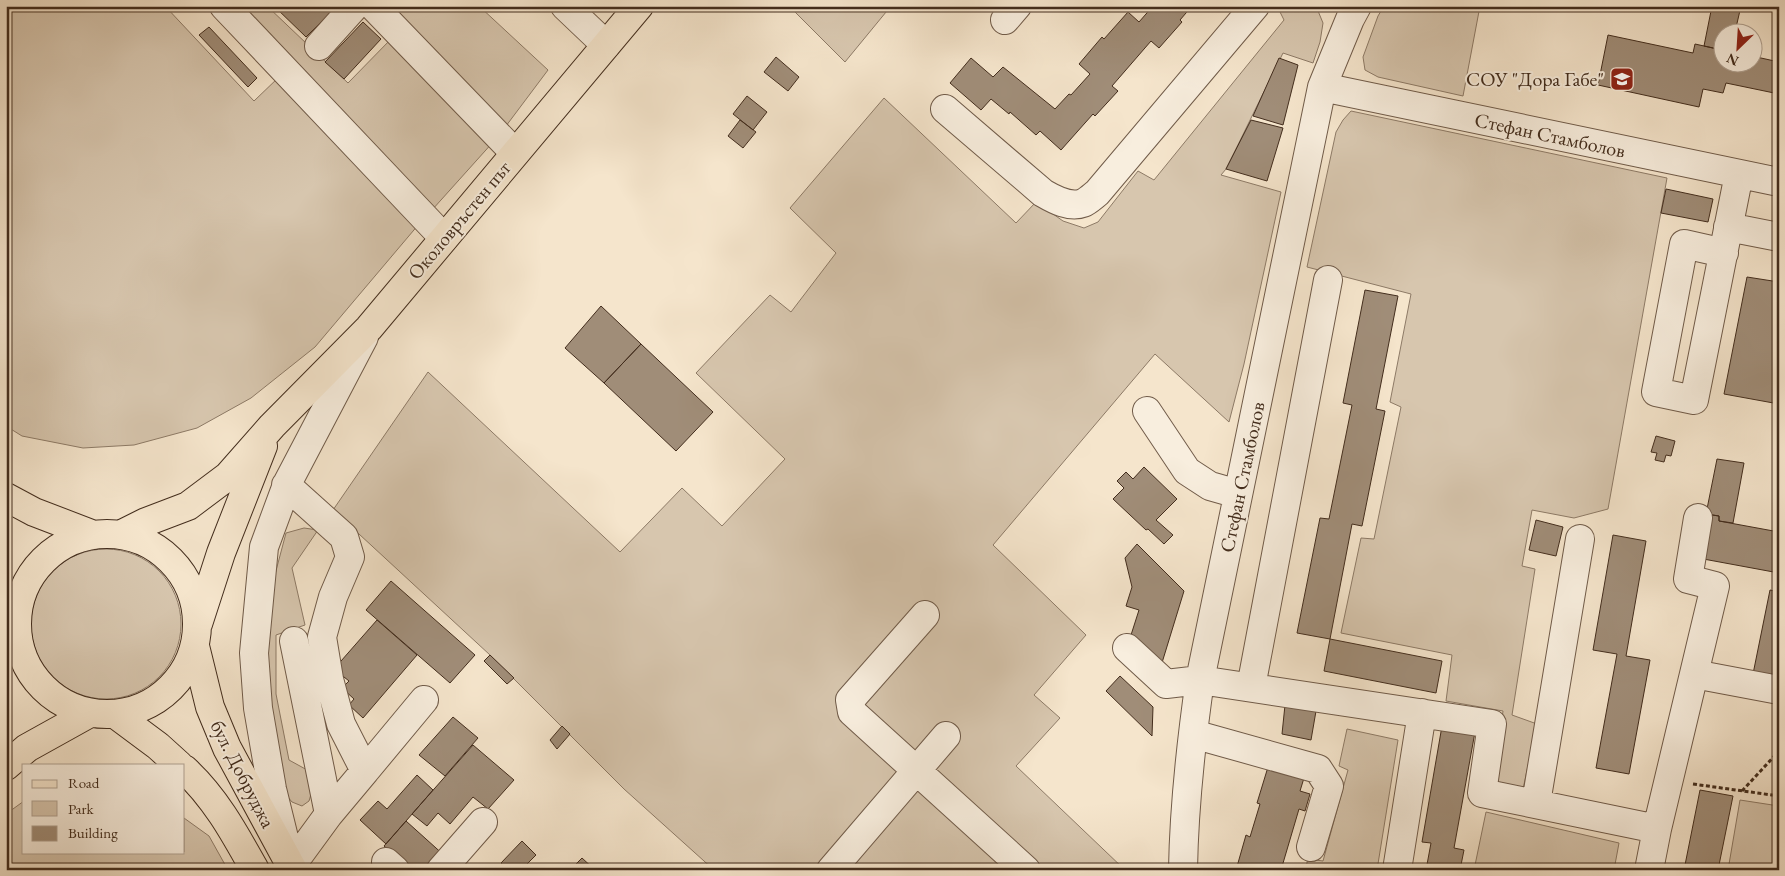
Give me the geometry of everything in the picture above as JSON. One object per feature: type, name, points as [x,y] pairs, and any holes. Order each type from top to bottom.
[{"type":"main road","name":"Околовръстен път","points":[[13,642],[22,594],[28,581],[40,564],[55,550],[74,540],[107,535],[188,506],[228,476],[272,426],[369,328],[606,45],[633,8]]},
{"type":"main road","name":"Околовръстен път","points":[[102,714],[133,711],[150,704],[166,693],[178,680],[188,664],[220,553],[272,426]]},
{"type":"main road","name":"бул. Добруджа","points":[[6,497],[34,512],[107,535],[138,540],[155,548],[170,560],[182,574],[191,591],[196,609],[196,637],[210,707],[227,748],[292,868]]},
{"type":"main road","points":[[6,575],[13,642],[34,678],[58,700],[74,708],[102,714],[158,746],[178,764]]},
{"type":"main road","points":[[6,766],[27,748],[102,714]]},
{"type":"main road","name":"бул. Добруджа","points":[[185,770],[196,780],[228,823],[255,870]]},
{"type":"street","points":[[224,6],[444,238]]},
{"type":"street","points":[[319,46],[355,6]]},
{"type":"street","points":[[373,6],[515,153]]},
{"type":"street","points":[[565,6],[606,45]]},
{"type":"street","points":[[945,109],[1044,193],[1056,201],[1070,204],[1083,203],[1097,193],[1256,6]]},
{"type":"street","name":"Стефан Стамболов","points":[[1184,870],[1184,834],[1192,734],[1200,680],[1322,87],[1348,10]]},
{"type":"street","name":"Стефан Стамболов","points":[[1322,87],[1779,182]]},
{"type":"street","points":[[1739,174],[1726,240],[1694,400],[1656,392],[1684,244],[1726,240],[1779,238]]},
{"type":"street","points":[[1250,687],[1328,280]]},
{"type":"street","points":[[292,868],[272,789],[258,708],[254,653],[264,547],[286,485],[369,328]]},
{"type":"street","points":[[1147,412],[1187,471],[1210,486],[1238,494]]},
{"type":"street","points":[[286,485],[344,537],[350,557],[333,597],[322,637],[329,679],[341,724],[365,771]]},
{"type":"street","points":[[1648,870],[1715,586],[1688,579],[1698,518]]},
{"type":"street","points":[[1536,803],[1580,539]]},
{"type":"street","points":[[925,615],[850,700],[852,712],[1026,870]]},
{"type":"street","points":[[294,641],[329,814]]},
{"type":"street","points":[[1127,648],[1166,684],[1200,680],[1492,724],[1482,793],[1657,829]]},
{"type":"street","points":[[1694,674],[1779,690]]},
{"type":"street","points":[[292,868],[329,814],[424,700]]},
{"type":"street","points":[[1397,870],[1422,713]]},
{"type":"street","points":[[1192,734],[1318,769],[1329,786],[1311,847]]},
{"type":"street","points":[[831,870],[946,736]]},
{"type":"street","points":[[441,870],[483,822]]},
{"type":"path","points":[[1742,791],[1779,752]]},
{"type":"path","points":[[1668,781],[1779,796]]},
{"type":"green space","points":[[6,6],[165,6],[254,101],[280,76],[419,224],[315,347],[251,398],[197,428],[134,445],[83,448],[22,436],[6,426]]},
{"type":"green space","points":[[240,6],[267,6],[348,83],[392,38],[494,141],[432,210]]},
{"type":"green space","points":[[384,6],[479,6],[548,70],[503,130]]},
{"type":"green space","points":[[789,6],[891,6],[845,62]]},
{"type":"green space","points":[[1282,6],[1316,6],[1323,23],[1320,42],[1313,63],[1283,53],[1226,169],[1221,175],[1281,192],[1244,364],[1229,422],[1155,354],[993,545],[1086,635],[1034,695],[1060,718],[1016,766],[1125,870],[714,870],[624,789],[490,655],[333,510],[428,372],[620,552],[682,488],[722,526],[785,459],[696,373],[770,295],[791,312],[836,253],[790,208],[884,98],[1016,223],[1036,202],[1063,221],[1084,228],[1098,222],[1138,171],[1154,180],[1284,20],[1279,10]]},
{"type":"green space","points":[[1384,6],[1480,6],[1463,96],[1378,77],[1365,70],[1363,57],[1378,16]]},
{"type":"green space","points":[[1351,111],[1667,178],[1608,509],[1574,518],[1532,510],[1522,566],[1535,569],[1512,715],[1537,724],[1523,789],[1494,784],[1503,711],[1446,701],[1452,655],[1341,633],[1361,538],[1374,539],[1401,407],[1390,402],[1411,294],[1307,267],[1336,132]]},
{"type":"green space","points":[[304,528],[318,530],[292,568],[305,625],[276,635],[276,694],[289,760],[309,771],[312,791],[309,801],[302,806],[292,802],[287,796],[266,709],[265,657],[273,582],[286,533]]},
{"type":"green space","points":[[106,549],[135,555],[159,571],[175,595],[181,624],[175,653],[159,677],[135,693],[106,699],[77,693],[53,677],[37,653],[31,624],[37,595],[53,571],[77,555]]},
{"type":"green space","points":[[1347,729],[1398,740],[1377,870],[1305,870],[1308,859],[1323,861],[1348,770],[1339,766]]},
{"type":"green space","points":[[1740,800],[1779,806],[1778,870],[1728,870]]},
{"type":"green space","points":[[22,802],[22,854],[185,854],[185,819],[209,836],[228,870],[6,870],[6,814]]},
{"type":"green space","points":[[1486,812],[1619,843],[1614,870],[1474,870]]},
{"type":"building","points":[[274,6],[337,6],[306,37]]},
{"type":"building","points":[[1153,6],[1192,6],[1180,20],[1182,22],[1159,48],[1151,41],[1112,86],[1118,91],[1095,116],[1093,114],[1061,150],[1040,131],[1036,135],[1010,112],[1009,114],[991,99],[981,110],[950,83],[971,58],[993,77],[1003,67],[1055,109],[1090,74],[1079,64],[1102,37],[1104,39],[1128,12],[1139,22]]},
{"type":"building","points":[[1712,6],[1741,6],[1737,22],[1712,22],[1712,48],[1704,46]]},
{"type":"building","points":[[363,22],[381,39],[344,79],[325,62]]},
{"type":"building","points":[[209,27],[257,78],[248,87],[199,35]]},
{"type":"building","points":[[1608,35],[1693,53],[1695,44],[1712,48],[1712,72],[1762,72],[1762,58],[1779,62],[1779,94],[1726,83],[1723,93],[1703,89],[1699,107],[1598,85]]},
{"type":"building","points":[[776,57],[799,77],[788,91],[764,72]]},
{"type":"building","points":[[1279,58],[1298,65],[1283,125],[1253,116]]},
{"type":"building","points":[[747,96],[767,112],[753,130],[733,114]]},
{"type":"building","points":[[740,120],[756,132],[743,148],[728,136]]},
{"type":"building","points":[[1251,120],[1283,128],[1267,181],[1226,169]]},
{"type":"building","points":[[1666,189],[1713,199],[1708,222],[1661,213]]},
{"type":"building","points":[[1747,277],[1779,282],[1779,404],[1724,394]]},
{"type":"building","points":[[1365,290],[1398,296],[1376,409],[1385,411],[1362,526],[1352,524],[1330,639],[1297,633],[1320,518],[1329,519],[1352,405],[1343,403]]},
{"type":"building","points":[[601,306],[641,344],[604,383],[565,348]]},
{"type":"building","points":[[641,344],[713,412],[676,451],[604,383]]},
{"type":"building","points":[[1656,436],[1675,441],[1671,456],[1666,455],[1664,462],[1655,460],[1657,453],[1651,452]]},
{"type":"building","points":[[1717,459],[1744,463],[1733,523],[1719,521],[1719,516],[1706,514]]},
{"type":"building","points":[[1144,467],[1177,499],[1156,520],[1173,535],[1164,544],[1113,499],[1124,488],[1117,481],[1126,472],[1133,479]]},
{"type":"building","points":[[1706,514],[1719,516],[1719,521],[1779,532],[1779,573],[1698,558]]},
{"type":"building","points":[[1536,520],[1563,527],[1556,556],[1529,550]]},
{"type":"building","points":[[1613,535],[1646,541],[1626,656],[1650,660],[1629,774],[1596,768],[1617,654],[1593,650]]},
{"type":"building","points":[[1137,544],[1184,591],[1161,666],[1131,635],[1139,610],[1126,606],[1132,587],[1125,558]]},
{"type":"building","points":[[391,581],[475,655],[450,683],[366,610]]},
{"type":"building","points":[[1770,590],[1779,592],[1779,680],[1753,674]]},
{"type":"building","points":[[377,620],[417,655],[363,718],[349,705],[354,699],[342,688],[349,681],[334,669]]},
{"type":"building","points":[[1330,639],[1442,661],[1436,693],[1324,671]]},
{"type":"building","points":[[490,655],[514,678],[507,684],[484,661]]},
{"type":"building","points":[[1120,676],[1153,707],[1152,736],[1106,691]]},
{"type":"building","points":[[1285,705],[1316,711],[1311,740],[1282,734]]},
{"type":"building","points":[[453,717],[478,738],[445,776],[419,755]]},
{"type":"building","points":[[562,726],[570,734],[557,749],[550,740]]},
{"type":"building","points":[[1442,726],[1475,732],[1454,848],[1464,850],[1460,870],[1426,870],[1431,843],[1422,842]]},
{"type":"building","points":[[473,745],[514,780],[488,809],[473,797],[450,824],[438,813],[427,826],[412,814]]},
{"type":"building","points":[[1268,767],[1304,778],[1300,791],[1310,794],[1305,811],[1299,809],[1281,870],[1236,870],[1246,835],[1250,837],[1260,804],[1257,803]]},
{"type":"building","points":[[417,775],[433,790],[386,844],[360,820],[378,801],[387,809]]},
{"type":"building","points":[[1700,790],[1733,796],[1718,870],[1684,870]]},
{"type":"building","points":[[406,821],[446,857],[435,870],[411,870],[384,846]]},
{"type":"building","points":[[522,841],[536,855],[521,870],[508,870],[501,863]]},
{"type":"building","points":[[582,858],[595,870],[570,870]]},
{"type":"place","name":"СОУ \"Дора Габе\"","points":[[1622,79]]}]
